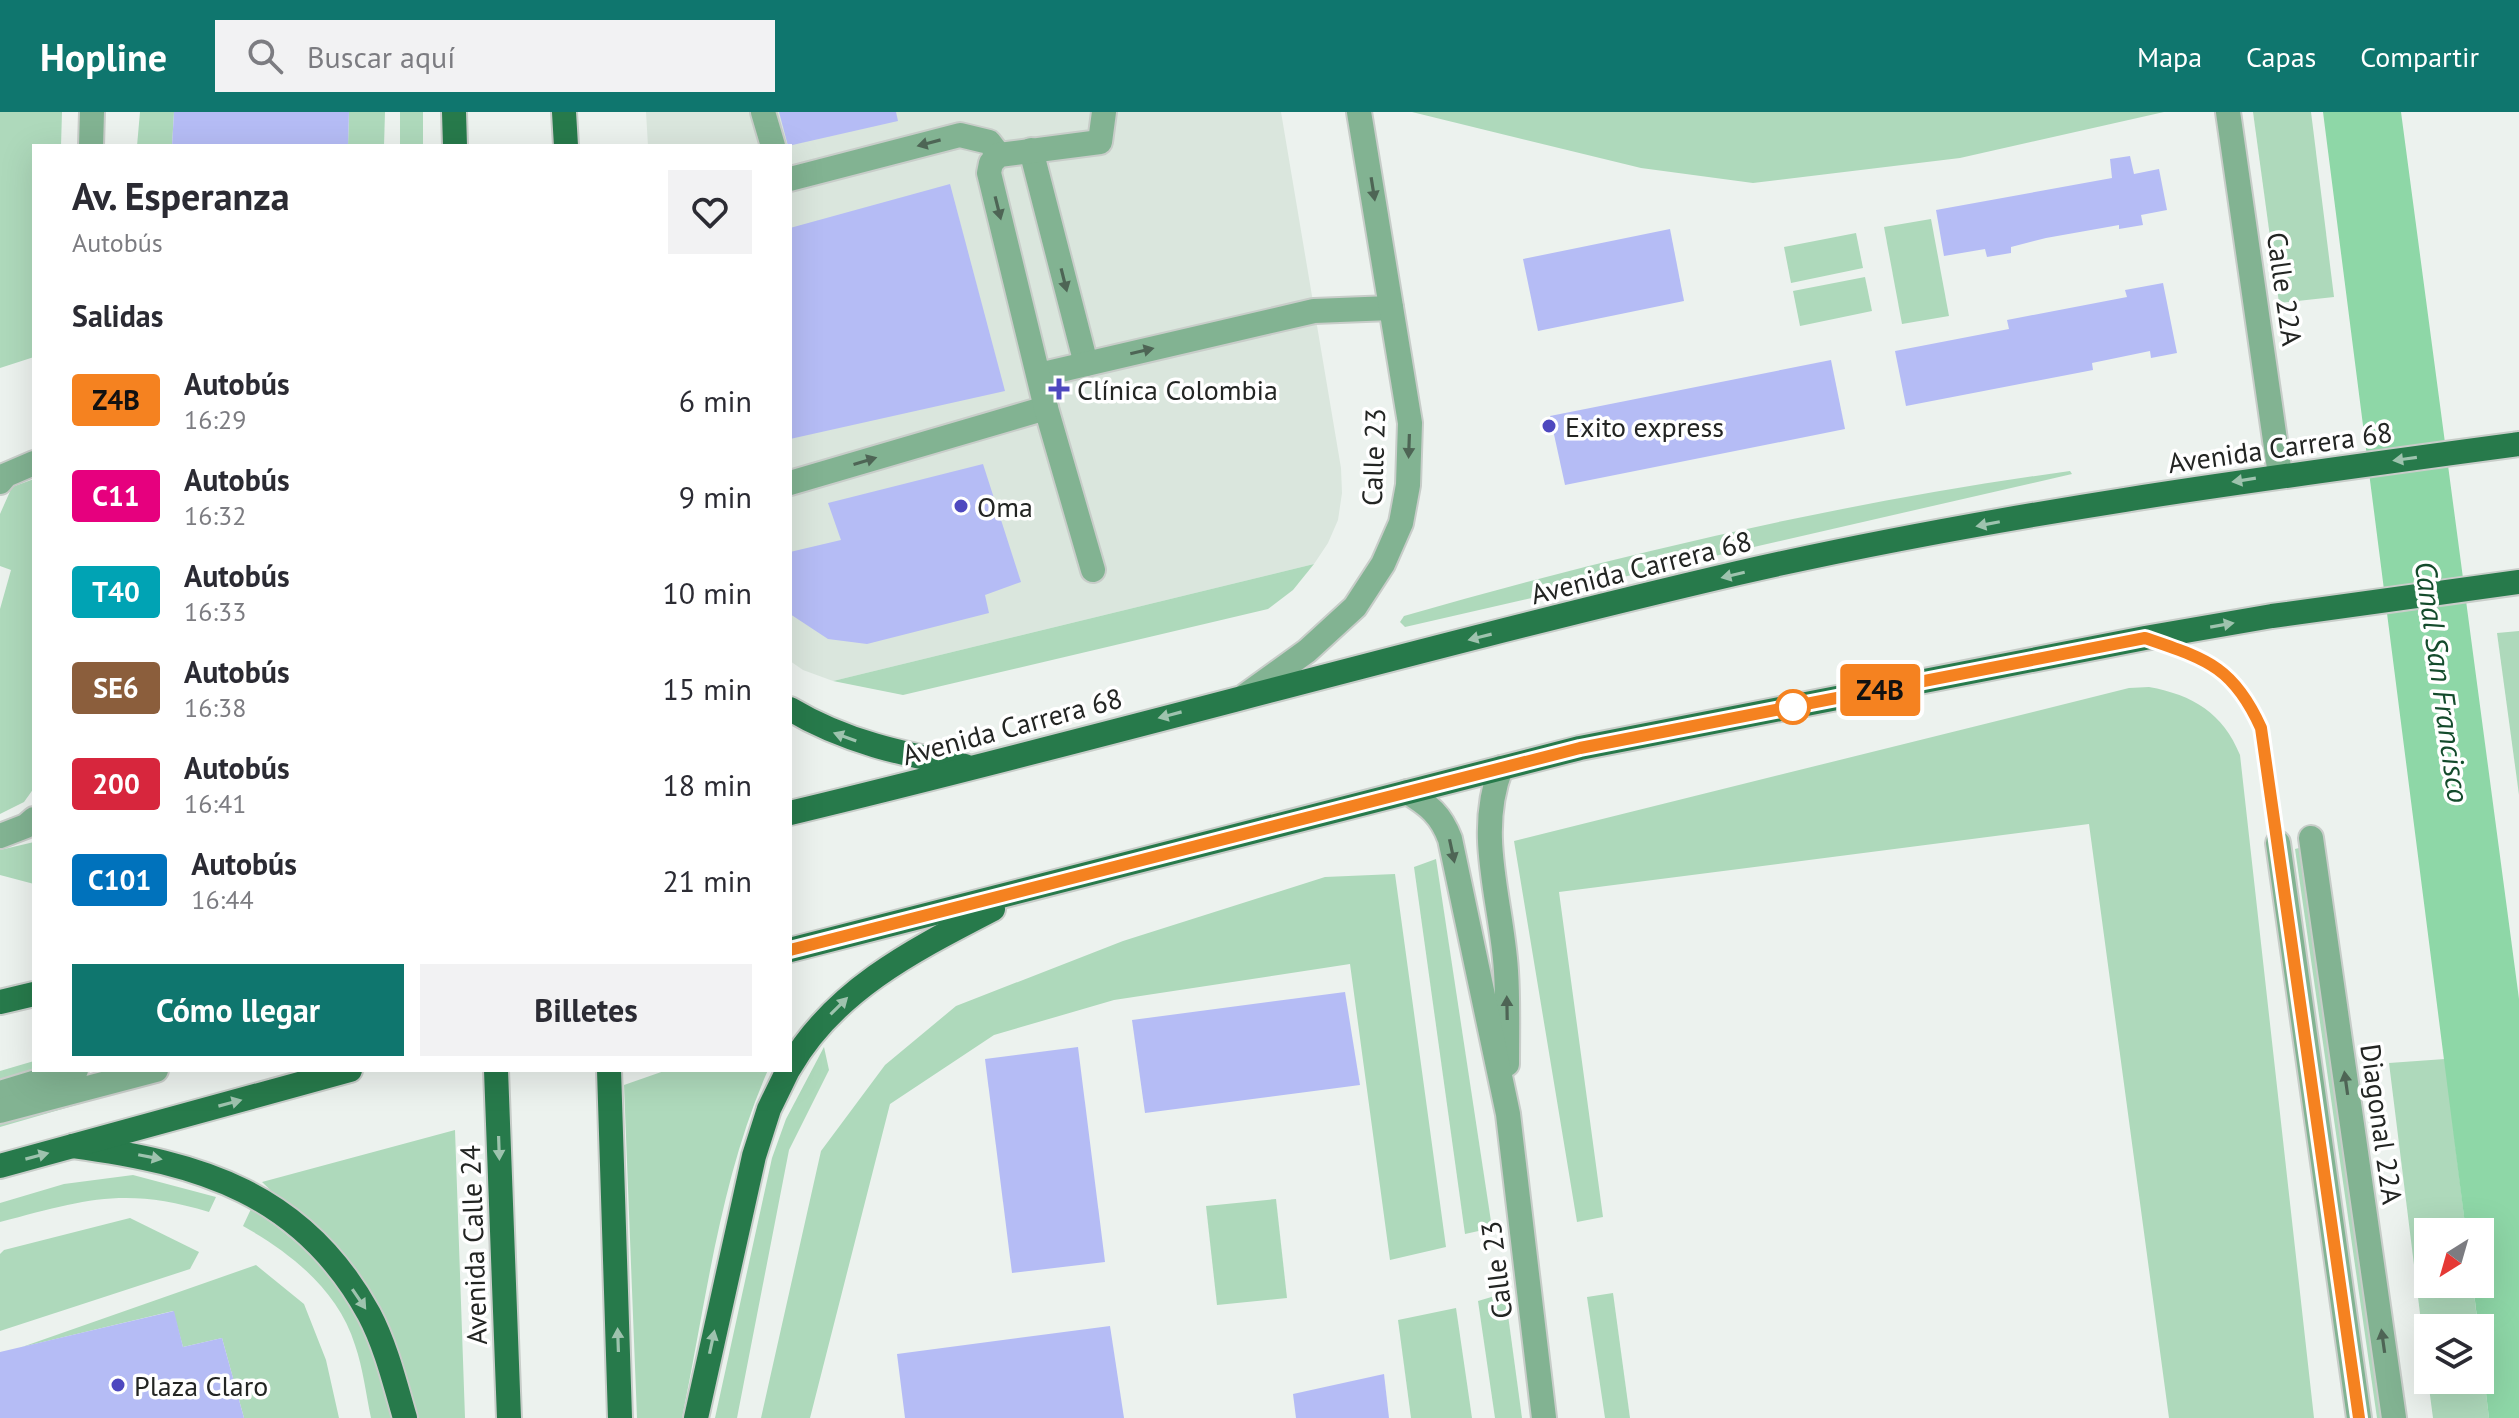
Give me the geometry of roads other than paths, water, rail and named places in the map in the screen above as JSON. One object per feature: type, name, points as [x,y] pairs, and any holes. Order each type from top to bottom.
[{"type":"main road","points":[[454,112],[455,144]]},
{"type":"main road","points":[[564,112],[566,144]]},
{"type":"main road","name":"Avenida Carrera 68","points":[[792,813],[975,768],[1246,695],[1740,573],[2020,517],[2280,475],[2519,444]]},
{"type":"main road","points":[[793,949],[1580,748],[2145,638],[2519,582]]},
{"type":"main road","points":[[792,710],[820,727],[857,741],[975,768]]},
{"type":"main road","points":[[792,1064],[826,1018],[854,991],[917,949],[1031,889]]},
{"type":"main road","points":[[0,1002],[32,994]]},
{"type":"main road","points":[[0,1166],[343,1072]]},
{"type":"main road","name":"Avenida Calle 24","points":[[496,1072],[509,1418]]},
{"type":"main road","points":[[609,1072],[620,1418]]},
{"type":"main road","points":[[696,1418],[754,1156],[769,1109],[787,1072]]},
{"type":"main road","points":[[73,1146],[151,1157],[196,1169],[244,1190],[304,1231],[339,1269],[369,1315],[405,1418]]},
{"type":"street","points":[[91,144],[92,112]]},
{"type":"street","points":[[763,112],[772,144]]},
{"type":"street","points":[[1093,570],[1046,408],[989,173],[991,163],[999,155],[1100,142],[1104,112]]},
{"type":"street","name":"Calle 23","points":[[1246,695],[1307,651],[1355,607],[1383,564],[1401,523],[1408,485],[1410,423],[1359,112]]},
{"type":"street","name":"Calle 22A","points":[[2228,112],[2280,475]]},
{"type":"street","points":[[792,178],[960,135],[989,142],[999,155]]},
{"type":"street","points":[[1031,150],[1086,364]]},
{"type":"street","points":[[1039,375],[1314,311],[1391,308]]},
{"type":"street","points":[[792,482],[1046,408]]},
{"type":"street","points":[[0,482],[6,475],[32,464]]},
{"type":"street","name":"Calle 23","points":[[1501,768],[1489,810],[1488,831],[1506,970],[1508,1114]]},
{"type":"street","name":"Calle 23","points":[[1407,792],[1429,805],[1443,821],[1450,839],[1508,1114],[1544,1418]]},
{"type":"street","points":[[0,836],[32,821]]},
{"type":"street","name":"Diagonal 22A","points":[[2311,838],[2394,1418]]},
{"type":"street","points":[[2278,843],[2359,1418]]},
{"type":"street","points":[[0,1093],[64,1080],[138,1072]]},
{"type":"street","points":[[0,1111],[64,1080]]},
{"type":"water","name":"Canal San Francisco","points":[[2323,112],[2401,112],[2519,999],[2519,1418],[2489,1418],[2486,1394],[2494,1394],[2494,1314],[2477,1314],[2475,1298],[2494,1298],[2494,1218],[2464,1218]]},
{"type":"place","name":"Clínica Colombia","points":[[1059,389]]},
{"type":"place","name":"Exito express","points":[[1549,426]]},
{"type":"place","name":"Oma","points":[[961,506]]},
{"type":"place","name":"Plaza Claro","points":[[118,1385]]}]
